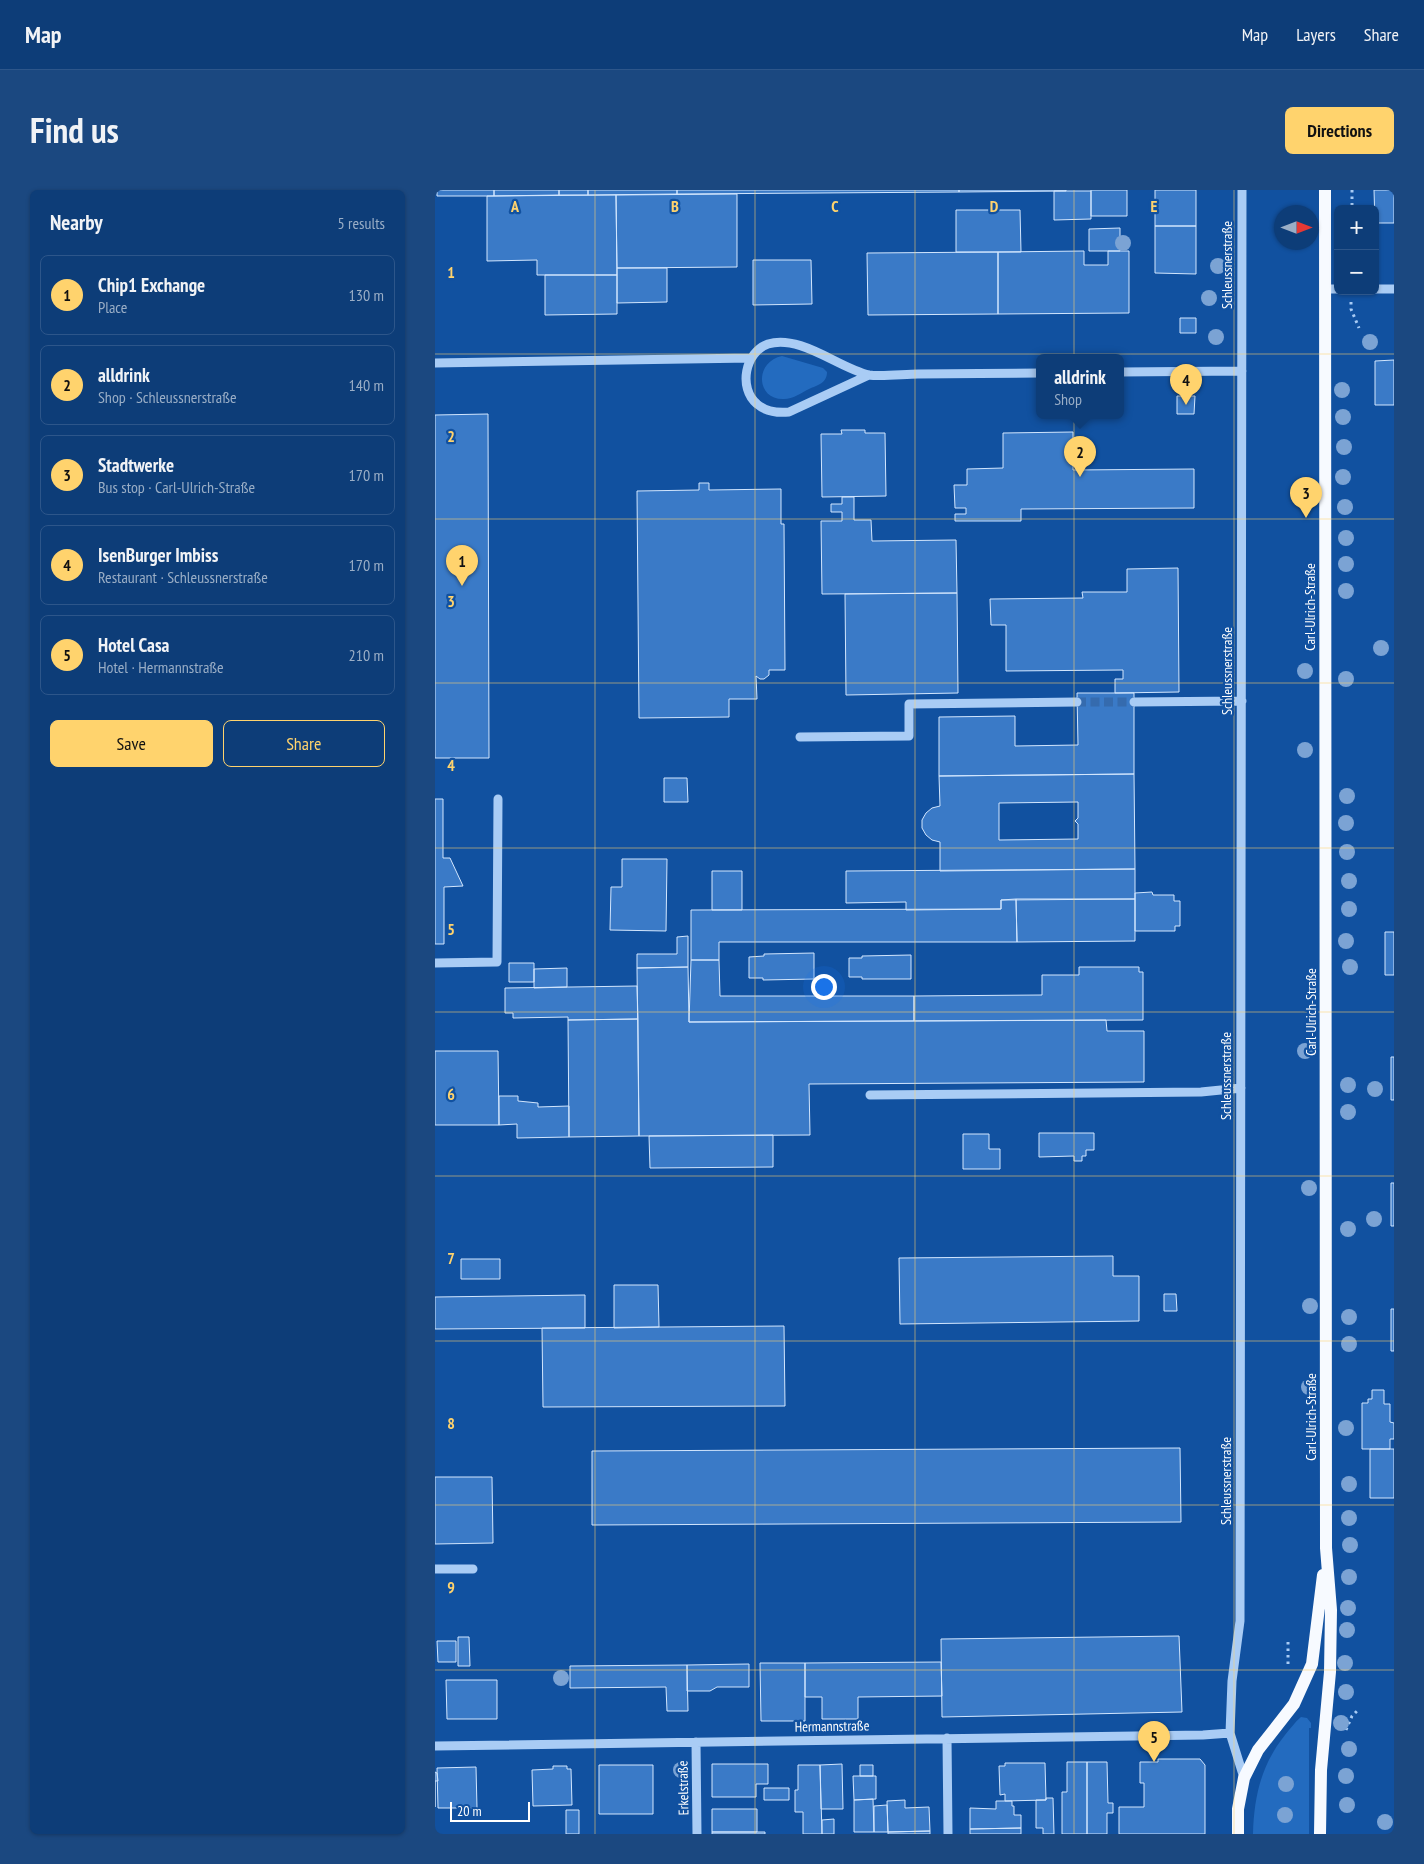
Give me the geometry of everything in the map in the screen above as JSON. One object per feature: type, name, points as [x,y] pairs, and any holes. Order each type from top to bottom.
[{"type":"main road","name":"Carl-Ulrich-Straße","points":[[1320,1834],[1321,1770],[1330,1672],[1331,1610],[1326,1548],[1331,289],[1325,190]]},
{"type":"main road","name":"Schleussnerstraße","points":[[1238,1834],[1238,1809],[1244,1778],[1258,1750],[1294,1704],[1312,1664],[1326,1548]]},
{"type":"street","name":"Schleussnerstraße","points":[[1242,190],[1240,1621],[1232,1681],[1230,1733],[1244,1778]]},
{"type":"street","points":[[1379,289],[1394,289]]},
{"type":"street","points":[[869,375],[799,409],[779,413],[767,410],[757,404],[751,396],[746,381],[746,371],[751,358],[758,350],[768,344],[791,344],[869,375],[1036,373]]},
{"type":"street","points":[[435,363],[751,358]]},
{"type":"street","points":[[1124,372],[1242,371]]},
{"type":"street","points":[[1134,702],[1242,701]]},
{"type":"street","points":[[800,737],[909,736],[909,704],[1077,702]]},
{"type":"street","points":[[435,963],[497,962],[498,799]]},
{"type":"street","points":[[871,1095],[1201,1092],[1241,1088]]},
{"type":"street","points":[[435,1569],[473,1569]]},
{"type":"street","name":"Hermannstraße","points":[[435,1746],[1203,1735],[1230,1733]]},
{"type":"street","points":[[947,1738],[948,1834]]},
{"type":"street","name":"Erkelstraße","points":[[696,1742],[697,1834]]},
{"type":"path","points":[[1352,190],[1352,205]]},
{"type":"path","points":[[1351,309],[1359,328]]},
{"type":"shaded area","points":[[782,356],[823,368],[827,372],[827,376],[819,385],[794,397],[787,399],[775,398],[768,394],[764,387],[763,373],[767,365]]},
{"type":"shaded area","points":[[1301,1717],[1307,1718],[1311,1723],[1311,1728],[1309,1728],[1309,1834],[1253,1834],[1255,1807],[1260,1782],[1277,1746]]},
{"type":"building","points":[[437,190],[494,190],[494,196],[437,196]]},
{"type":"building","points":[[494,190],[559,190],[559,195],[494,196]]},
{"type":"building","points":[[559,190],[588,190],[588,195],[559,195]]},
{"type":"building","points":[[588,190],[677,190],[677,194],[588,195]]},
{"type":"building","points":[[677,190],[959,190],[959,192],[677,194]]},
{"type":"building","points":[[959,190],[1066,190],[1066,191],[959,192]]},
{"type":"building","points":[[1091,190],[1127,190],[1127,216],[1091,216]]},
{"type":"building","points":[[1155,190],[1196,190],[1196,226],[1155,226]]},
{"type":"building","points":[[1374,190],[1394,190],[1394,223],[1379,223],[1379,205],[1374,205]]},
{"type":"building","points":[[1054,191],[1091,191],[1091,219],[1054,220]]},
{"type":"building","points":[[737,194],[737,267],[617,268],[616,195]]},
{"type":"building","points":[[616,195],[617,275],[537,275],[537,260],[487,261],[487,196]]},
{"type":"building","points":[[956,210],[1020,210],[1021,252],[956,252]]},
{"type":"building","points":[[1155,226],[1196,226],[1196,274],[1155,273]]},
{"type":"building","points":[[1120,228],[1120,251],[1089,251],[1089,229]]},
{"type":"building","points":[[1084,251],[1084,265],[1108,265],[1108,251],[1129,251],[1129,313],[998,314],[998,252]]},
{"type":"building","points":[[998,252],[998,314],[868,315],[867,253]]},
{"type":"building","points":[[753,260],[811,260],[812,304],[753,305]]},
{"type":"building","points":[[617,268],[667,268],[667,302],[617,303]]},
{"type":"building","points":[[545,275],[617,275],[617,314],[545,315]]},
{"type":"building","points":[[1180,318],[1196,318],[1196,333],[1180,333]]},
{"type":"building","points":[[1394,360],[1394,405],[1375,405],[1375,361]]},
{"type":"building","points":[[1177,396],[1195,396],[1194,414],[1177,414]]},
{"type":"building","points":[[488,414],[489,758],[435,758],[435,415]]},
{"type":"building","points":[[841,430],[865,430],[865,433],[885,433],[886,496],[822,497],[821,434],[842,434]]},
{"type":"building","points":[[1073,432],[1073,470],[1194,469],[1194,508],[1021,509],[1021,521],[955,521],[955,514],[966,514],[966,508],[955,508],[954,485],[967,485],[967,469],[1003,468],[1003,433]]},
{"type":"building","points":[[699,483],[709,483],[709,490],[781,489],[781,524],[784,524],[785,670],[769,670],[769,675],[764,679],[756,676],[757,699],[729,699],[729,717],[639,718],[637,491],[699,490]]},
{"type":"building","points":[[842,497],[854,497],[854,520],[871,520],[872,541],[956,540],[957,593],[822,594],[821,521],[842,521],[842,512],[831,512],[831,504],[842,504]]},
{"type":"building","points":[[1178,568],[1179,692],[1115,693],[1115,679],[1123,679],[1123,670],[1006,671],[1006,625],[991,625],[990,599],[1083,598],[1082,592],[1127,592],[1127,569]]},
{"type":"building","points":[[957,593],[958,693],[846,695],[845,594]]},
{"type":"building","points":[[1077,693],[1134,693],[1134,774],[939,776],[939,717],[1015,716],[1015,746],[1078,745]]},
{"type":"building","points":[[1134,774],[1135,869],[940,871],[940,842],[932,840],[922,828],[922,820],[926,813],[932,808],[940,806],[939,776]],"holes":[[[1078,802],[1078,818],[1075,821],[1078,824],[1078,839],[999,840],[999,803]]]},
{"type":"building","points":[[664,778],[687,778],[688,802],[664,802]]},
{"type":"building","points":[[435,799],[443,799],[443,858],[450,858],[463,886],[444,887],[444,944],[435,944]]},
{"type":"building","points":[[622,859],[667,859],[666,931],[610,930],[611,887],[622,887]]},
{"type":"building","points":[[1135,869],[1135,899],[1001,900],[1001,909],[906,910],[906,902],[846,903],[846,871]]},
{"type":"building","points":[[712,871],[742,871],[742,910],[712,910]]},
{"type":"building","points":[[1152,892],[1153,895],[1174,895],[1174,901],[1180,901],[1180,926],[1175,926],[1175,931],[1135,931],[1135,893]]},
{"type":"building","points":[[1016,899],[1135,899],[1135,941],[1017,942]]},
{"type":"building","points":[[1016,899],[1017,942],[719,942],[719,960],[691,960],[691,910],[1001,909],[1001,900]]},
{"type":"building","points":[[1385,932],[1394,932],[1394,975],[1385,975]]},
{"type":"building","points":[[688,936],[688,967],[637,968],[637,954],[677,954],[677,937]]},
{"type":"building","points":[[814,953],[814,979],[763,980],[763,978],[749,978],[749,957],[764,956],[764,954]]},
{"type":"building","points":[[911,955],[911,979],[862,979],[862,977],[849,977],[849,958]]},
{"type":"building","points":[[691,960],[719,960],[720,996],[914,996],[914,1021],[689,1022]]},
{"type":"building","points":[[509,963],[534,963],[534,982],[509,982]]},
{"type":"building","points":[[688,967],[689,1022],[1106,1020],[1107,1031],[1144,1031],[1144,1082],[809,1084],[810,1135],[639,1136],[637,968]]},
{"type":"building","points":[[1079,967],[1139,967],[1139,972],[1143,972],[1143,1020],[914,1021],[914,996],[1042,995],[1042,975],[1079,975]]},
{"type":"building","points":[[567,968],[567,987],[534,988],[534,969]]},
{"type":"building","points":[[637,986],[638,1019],[568,1020],[568,1017],[513,1018],[513,1013],[505,1013],[505,988]]},
{"type":"building","points":[[638,1019],[639,1136],[569,1137],[568,1020]]},
{"type":"building","points":[[435,1051],[498,1051],[499,1125],[435,1125]]},
{"type":"building","points":[[1391,1057],[1394,1057],[1394,1100],[1391,1100]]},
{"type":"building","points":[[499,1096],[518,1096],[518,1101],[538,1103],[538,1107],[569,1106],[569,1137],[517,1138],[517,1124],[499,1125]]},
{"type":"building","points":[[1039,1133],[1094,1133],[1094,1150],[1086,1150],[1086,1156],[1082,1156],[1082,1161],[1074,1161],[1074,1156],[1039,1157]]},
{"type":"building","points":[[963,1134],[989,1134],[989,1149],[1000,1149],[1000,1169],[963,1169]]},
{"type":"building","points":[[773,1135],[773,1167],[650,1168],[649,1136]]},
{"type":"building","points":[[1391,1183],[1394,1183],[1394,1226],[1391,1226]]},
{"type":"building","points":[[1113,1256],[1113,1276],[1139,1276],[1139,1321],[900,1324],[899,1258]]},
{"type":"building","points":[[461,1259],[500,1259],[500,1279],[461,1279]]},
{"type":"building","points":[[614,1285],[658,1285],[659,1327],[614,1328]]},
{"type":"building","points":[[1164,1294],[1176,1294],[1177,1311],[1164,1311]]},
{"type":"building","points":[[585,1295],[585,1328],[435,1329],[435,1297]]},
{"type":"building","points":[[1391,1309],[1394,1309],[1394,1351],[1391,1351]]},
{"type":"building","points":[[784,1326],[785,1406],[543,1407],[542,1328]]},
{"type":"building","points":[[1372,1390],[1384,1390],[1384,1404],[1390,1404],[1390,1422],[1394,1423],[1394,1439],[1390,1439],[1390,1449],[1362,1449],[1362,1403],[1368,1403],[1368,1399],[1372,1399]]},
{"type":"building","points":[[1180,1448],[1181,1522],[592,1525],[592,1451]]},
{"type":"building","points":[[1370,1449],[1394,1449],[1394,1498],[1370,1498]]},
{"type":"building","points":[[435,1477],[492,1477],[493,1543],[435,1544]]},
{"type":"building","points":[[1179,1636],[1182,1712],[942,1717],[941,1639]]},
{"type":"building","points":[[458,1637],[469,1637],[470,1666],[458,1666]]},
{"type":"building","points":[[437,1641],[456,1641],[456,1662],[438,1662]]},
{"type":"building","points":[[941,1662],[942,1696],[858,1697],[858,1719],[822,1719],[822,1697],[805,1697],[805,1663]]},
{"type":"building","points":[[760,1663],[805,1663],[805,1721],[761,1721]]},
{"type":"building","points":[[749,1664],[749,1687],[717,1687],[710,1691],[687,1691],[687,1665]]},
{"type":"building","points":[[687,1665],[688,1711],[667,1711],[666,1687],[570,1688],[570,1666]]},
{"type":"building","points":[[446,1680],[497,1680],[497,1719],[447,1719]]},
{"type":"building","points":[[1158,1759],[1200,1759],[1205,1765],[1205,1834],[1119,1834],[1119,1807],[1144,1807],[1144,1783],[1140,1783],[1140,1762],[1158,1762]]},
{"type":"building","points":[[1067,1762],[1087,1762],[1087,1834],[1062,1834],[1062,1792],[1067,1792]]},
{"type":"building","points":[[1087,1762],[1107,1762],[1108,1803],[1113,1803],[1113,1813],[1107,1813],[1107,1834],[1087,1834]]},
{"type":"building","points":[[1005,1763],[1045,1763],[1046,1800],[1005,1801],[1005,1794],[1000,1795],[999,1766],[1005,1766]]},
{"type":"building","points":[[712,1764],[768,1764],[768,1784],[756,1784],[756,1797],[712,1797]]},
{"type":"building","points":[[842,1764],[843,1809],[821,1809],[820,1765]]},
{"type":"building","points":[[599,1765],[653,1765],[653,1814],[599,1814]]},
{"type":"building","points":[[798,1765],[820,1765],[822,1834],[803,1834],[803,1812],[795,1812],[795,1790],[798,1790]]},
{"type":"building","points":[[860,1765],[873,1765],[873,1776],[860,1776]]},
{"type":"building","points":[[553,1766],[567,1766],[567,1769],[571,1769],[572,1805],[533,1806],[532,1770],[553,1769]]},
{"type":"building","points":[[476,1767],[477,1808],[438,1808],[437,1768]]},
{"type":"building","points":[[435,1772],[437,1773],[438,1781],[435,1781]]},
{"type":"building","points":[[853,1776],[876,1776],[876,1799],[854,1800]]},
{"type":"building","points":[[764,1788],[789,1788],[789,1800],[764,1800]]},
{"type":"building","points":[[1046,1798],[1053,1798],[1054,1834],[1043,1834],[1043,1828],[1036,1828],[1036,1800],[1046,1800]]},
{"type":"building","points":[[873,1799],[874,1832],[854,1832],[854,1800]]},
{"type":"building","points":[[905,1800],[905,1808],[929,1807],[930,1831],[888,1832],[887,1801]]},
{"type":"building","points":[[996,1801],[1012,1801],[1014,1815],[1021,1815],[1021,1828],[970,1829],[970,1808],[996,1809]]},
{"type":"building","points":[[887,1805],[888,1832],[874,1832],[874,1806]]},
{"type":"building","points":[[712,1809],[757,1809],[757,1832],[712,1832]]},
{"type":"building","points":[[566,1810],[579,1810],[579,1834],[566,1834]]},
{"type":"building","points":[[834,1819],[834,1834],[822,1834],[822,1820]]},
{"type":"building","points":[[1021,1828],[1021,1834],[970,1834],[970,1829]]},
{"type":"building","points":[[930,1831],[930,1834],[888,1834],[888,1832]]},
{"type":"building","points":[[712,1832],[765,1832],[765,1834],[712,1834]]},
{"type":"tunnel","points":[[1077,702],[1134,702]]},
{"type":"place","name":"IsenBurger Imbiss","points":[[1186,405]]},
{"type":"place","name":"alldrink","points":[[1080,477]]},
{"type":"place","name":"Stadtwerke","points":[[1306,518]]},
{"type":"place","name":"Chip1 Exchange","points":[[462,586]]},
{"type":"place","name":"Hotel Casa","points":[[1154,1762]]}]
